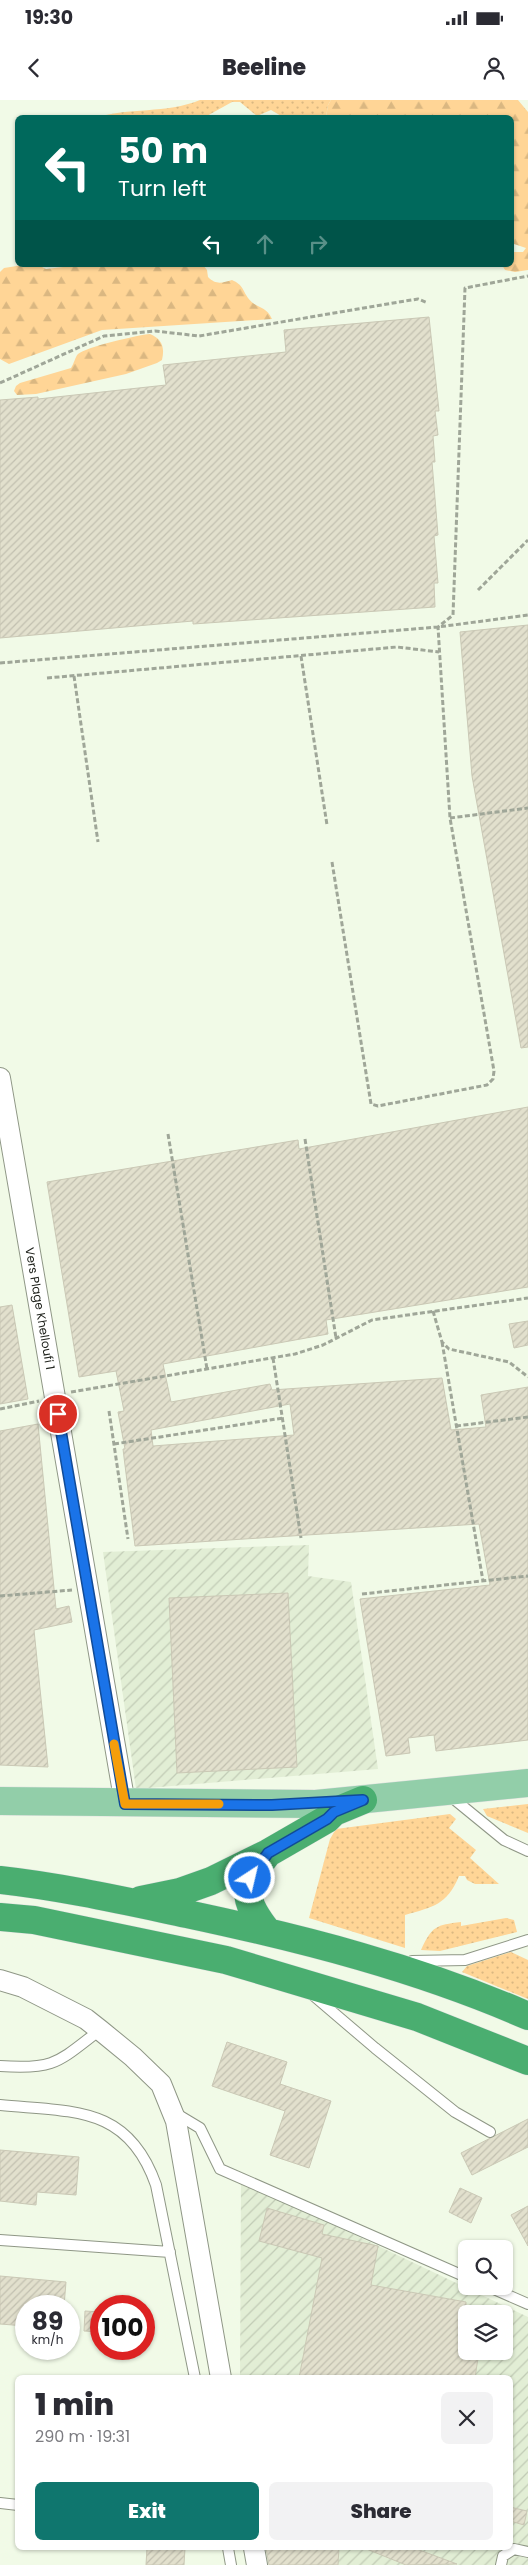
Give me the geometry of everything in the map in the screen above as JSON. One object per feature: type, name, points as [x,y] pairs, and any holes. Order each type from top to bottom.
[{"type":"highway","points":[[129,1902],[196,1887],[268,1853],[327,1819],[334,1812],[363,1800]]},
{"type":"highway","points":[[268,1853],[250,1878],[247,1897],[254,1915],[268,1932]]},
{"type":"highway","points":[[0,1880],[129,1902],[268,1932],[377,1960],[482,1996],[528,2016]]},
{"type":"highway","points":[[0,1917],[34,1920],[226,1960],[300,1984],[417,2017],[528,2061]]},
{"type":"main road","points":[[0,1801],[272,1805],[363,1800],[528,1783]]},
{"type":"street","name":"Vers Plage Khelloufi 1","points":[[0,1078],[125,1804]]},
{"type":"street","points":[[0,1980],[23,1986],[86,2019],[133,2057],[161,2084],[176,2121],[220,2375]]},
{"type":"street","points":[[254,2550],[257,2565]]},
{"type":"lane","points":[[445,1791],[504,1840],[528,1851]]},
{"type":"lane","points":[[377,1960],[425,1962],[465,1960],[528,1940]]},
{"type":"lane","points":[[300,1984],[375,2048],[455,2112],[490,2132]]},
{"type":"lane","points":[[0,2066],[32,2068],[51,2064],[100,2030]]},
{"type":"lane","points":[[0,2105],[75,2112],[98,2117],[119,2128],[136,2144],[149,2163],[156,2185],[194,2375]]},
{"type":"lane","points":[[173,2111],[200,2128],[220,2169],[458,2273]]},
{"type":"lane","points":[[0,2240],[170,2252]]},
{"type":"lane","points":[[508,2295],[528,2304]]},
{"type":"lane","points":[[0,2503],[15,2505]]},
{"type":"lane","points":[[228,2550],[231,2565]]},
{"type":"lane","points":[[501,2565],[503,2556],[512,2550]]},
{"type":"lane","points":[[513,2550],[528,2552]]},
{"type":"path","points":[[438,627],[453,615],[465,288],[528,276]]},
{"type":"path","points":[[0,383],[104,336],[155,331],[199,336],[418,299],[428,303]]},
{"type":"path","points":[[478,590],[528,540]]},
{"type":"path","points":[[0,663],[438,627],[528,615]]},
{"type":"path","points":[[332,862],[371,1104],[378,1106],[487,1084],[493,1079],[494,1071],[450,818],[438,627]]},
{"type":"path","points":[[47,678],[397,647],[439,652]]},
{"type":"path","points":[[301,656],[327,825]]},
{"type":"path","points":[[74,676],[98,842]]},
{"type":"path","points":[[450,818],[528,808]]},
{"type":"path","points":[[168,1134],[207,1369]]},
{"type":"path","points":[[305,1139],[336,1338]]},
{"type":"path","points":[[0,1409],[33,1403],[54,1395],[295,1354],[323,1345],[372,1320],[528,1298]]},
{"type":"path","points":[[433,1311],[442,1342],[483,1581]]},
{"type":"path","points":[[442,1342],[449,1349],[509,1362],[528,1377]]},
{"type":"path","points":[[273,1358],[301,1538]]},
{"type":"path","points":[[110,1411],[128,1539]]},
{"type":"path","points":[[456,1426],[528,1417]]},
{"type":"path","points":[[114,1444],[283,1418]]},
{"type":"path","points":[[362,1594],[528,1576]]},
{"type":"path","points":[[0,1596],[87,1588]]},
{"type":"shaded area","points":[[309,1545],[308,1576],[351,1582],[378,1769],[136,1789],[103,1552]]},
{"type":"shaded area","points":[[241,2181],[458,2284],[458,2295],[482,2295],[503,2305],[458,2305],[458,2360],[513,2360],[513,2310],[528,2317],[528,2565],[273,2565],[269,2550],[513,2550],[513,2375],[240,2375]]},
{"type":"green space","points":[[200,100],[331,100],[326,115],[280,115],[271,110],[256,115],[240,102],[232,102],[209,115],[107,115],[187,104]]},
{"type":"green space","points":[[331,100],[518,100],[528,112],[528,270],[515,272],[505,270],[503,267],[514,267],[514,252],[523,252],[526,248],[514,244],[514,115],[326,115]]},
{"type":"green space","points":[[15,266],[42,267],[46,269],[63,267],[205,267],[208,277],[214,281],[232,280],[238,284],[248,298],[254,304],[267,311],[272,319],[102,330],[9,364],[0,359],[0,272],[4,268]]},
{"type":"green space","points":[[150,334],[160,341],[163,347],[162,360],[157,363],[126,374],[36,394],[17,395],[14,391],[20,383],[71,368],[77,355],[83,351],[112,342]]},
{"type":"green space","points":[[528,1804],[528,1833],[487,1816],[483,1809]]},
{"type":"green space","points":[[450,1814],[456,1819],[449,1828],[476,1850],[470,1858],[499,1884],[475,1884],[467,1880],[465,1876],[459,1876],[444,1899],[424,1910],[405,1915],[405,1948],[309,1918],[330,1839],[336,1829]]},
{"type":"green space","points":[[506,1918],[514,1920],[517,1932],[440,1951],[421,1950],[428,1936],[440,1926],[461,1922],[461,1926]]},
{"type":"green space","points":[[511,1952],[528,1960],[528,1999],[462,1972],[467,1966]]},
{"type":"building","points":[[429,317],[439,411],[435,411],[438,435],[433,436],[435,462],[432,462],[438,535],[434,536],[438,583],[434,583],[435,607],[193,624],[193,621],[0,638],[0,400],[38,397],[38,399],[166,385],[163,365],[286,352],[284,330]]},
{"type":"building","points":[[528,625],[528,1047],[521,1048],[472,776],[460,632]]},
{"type":"building","points":[[528,1107],[528,1287],[326,1320],[328,1334],[163,1364],[171,1402],[270,1384],[272,1390],[442,1378],[451,1430],[486,1427],[481,1395],[528,1387],[528,1740],[436,1751],[434,1735],[408,1738],[410,1753],[386,1756],[360,1599],[490,1585],[479,1524],[135,1546],[123,1449],[125,1449],[118,1412],[124,1411],[116,1371],[79,1377],[47,1182],[298,1140],[299,1149]],"holes":[[[290,1404],[294,1435],[153,1446],[151,1430]]]},
{"type":"building","points":[[12,1305],[28,1399],[0,1404],[0,1307]]},
{"type":"building","points":[[528,1321],[528,1345],[514,1348],[509,1324]]},
{"type":"building","points":[[38,1424],[56,1609],[69,1606],[72,1622],[34,1630],[48,1767],[0,1765],[0,1431]]},
{"type":"building","points":[[288,1593],[297,1767],[177,1773],[169,1598]]},
{"type":"building","points":[[227,2042],[287,2062],[280,2084],[331,2101],[309,2168],[270,2155],[285,2111],[212,2086]]},
{"type":"building","points":[[528,2119],[528,2147],[472,2175],[461,2153]]},
{"type":"building","points":[[0,2150],[79,2157],[76,2195],[37,2192],[36,2205],[0,2201]]},
{"type":"building","points":[[460,2188],[482,2198],[471,2223],[449,2212]]},
{"type":"building","points":[[528,2206],[528,2246],[511,2215]]},
{"type":"building","points":[[267,2208],[324,2225],[322,2234],[378,2246],[371,2285],[466,2302],[466,2305],[458,2305],[458,2360],[478,2360],[475,2375],[300,2375],[322,2258],[259,2241]]},
{"type":"building","points":[[0,2276],[66,2282],[65,2295],[15,2295],[15,2325],[0,2324]]},
{"type":"building","points":[[85,2311],[90,2311],[90,2331],[84,2331]]},
{"type":"building","points":[[513,2508],[527,2511],[524,2525],[513,2522]]},
{"type":"building","points":[[147,2550],[185,2550],[184,2565],[146,2565]]},
{"type":"building","points":[[266,2550],[339,2550],[338,2565],[269,2565]]},
{"type":"building","points":[[369,2550],[419,2550],[457,2564],[406,2565]]},
{"type":"slow traffic","points":[[114,1744],[125,1804],[219,1804]]},
{"type":"route","points":[[58,1414],[125,1804],[272,1805],[363,1800],[334,1812],[327,1819],[268,1853],[250,1878]]}]
